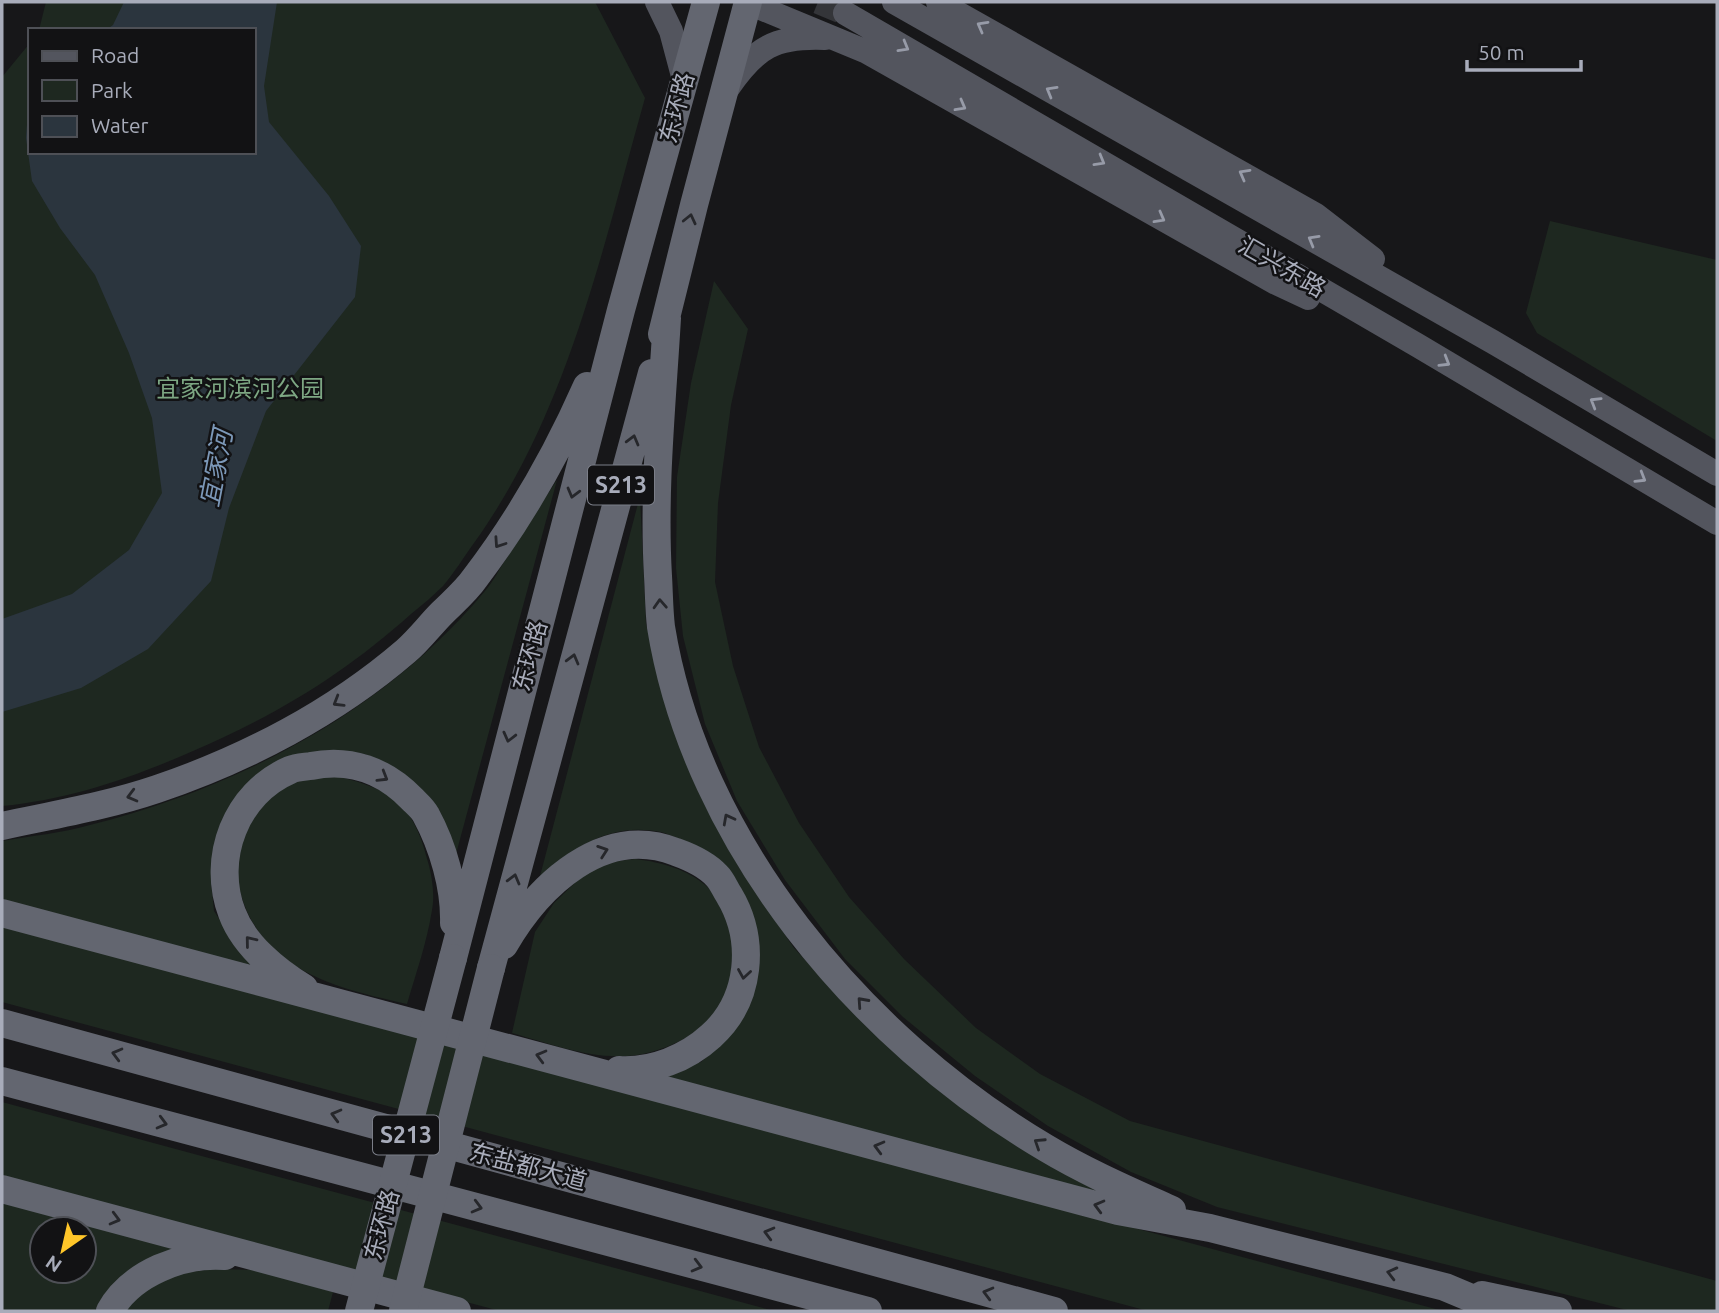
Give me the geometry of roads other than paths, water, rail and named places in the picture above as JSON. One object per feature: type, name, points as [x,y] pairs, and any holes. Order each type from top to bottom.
[{"type":"highway","name":"东环路","points":[[359,1311],[621,310],[706,2]]},
{"type":"highway","name":"东环路","points":[[403,1311],[559,709],[667,318],[747,2]]},
{"type":"highway","points":[[2,826],[156,790],[229,760],[289,731],[349,695],[407,650],[474,580],[523,507],[564,438],[621,310]]},
{"type":"highway","points":[[667,318],[657,517],[661,626],[679,702],[710,786],[752,865],[808,942],[876,1017],[951,1084],[1046,1148],[1124,1189],[1210,1227]]},
{"type":"highway","points":[[519,699],[559,709]]},
{"type":"highway","points":[[322,999],[292,981],[248,942],[232,914],[223,881],[227,845],[238,816],[259,790],[291,769],[341,762],[372,770],[401,788],[425,813],[438,843],[451,886],[454,918],[453,958]]},
{"type":"highway","points":[[491,968],[512,931],[531,906],[568,871],[596,852],[618,846],[666,848],[692,858],[717,876],[737,909],[745,935],[746,968],[738,1002],[722,1026],[697,1048],[662,1065],[629,1070],[584,1068]]},
{"type":"highway","points":[[2,913],[1118,1211],[1210,1227],[1446,1287],[1550,1310]]},
{"type":"highway","name":"东盐都大道","points":[[2,1023],[1054,1311]]},
{"type":"highway","points":[[2,1081],[868,1311]]},
{"type":"highway","points":[[2,1189],[457,1311]]},
{"type":"highway","points":[[110,1311],[146,1274],[181,1261],[216,1255],[263,1259]]},
{"type":"highway","points":[[1446,1287],[1502,1311]]},
{"type":"main road","points":[[657,2],[671,31],[684,80]]},
{"type":"main road","points":[[747,2],[867,52],[1276,283],[1417,345]]},
{"type":"main road","name":"汇兴东路","points":[[894,2],[1440,312],[1717,474]]},
{"type":"main road","points":[[939,2],[1316,215],[1440,312]]},
{"type":"main road","name":"汇兴东路","points":[[845,13],[1417,345],[1717,523]]},
{"type":"main road","points":[[723,95],[746,62],[772,44],[800,37],[834,39]]},
{"type":"water","name":"宜家河","points":[[124,2],[277,2],[264,86],[269,122],[329,196],[361,246],[355,297],[266,411],[229,508],[211,581],[148,649],[81,688],[2,712],[2,619],[72,594],[129,550],[162,493],[152,418],[129,353],[95,275],[60,228],[32,181],[28,154],[256,154],[256,28],[109,28],[113,25]]},
{"type":"water","points":[[28,110],[28,152],[26,138]]},
{"type":"tunnel","points":[[818,2],[845,13]]},
{"type":"park label","name":"宜家河滨河公园","points":[[240,389]]}]
